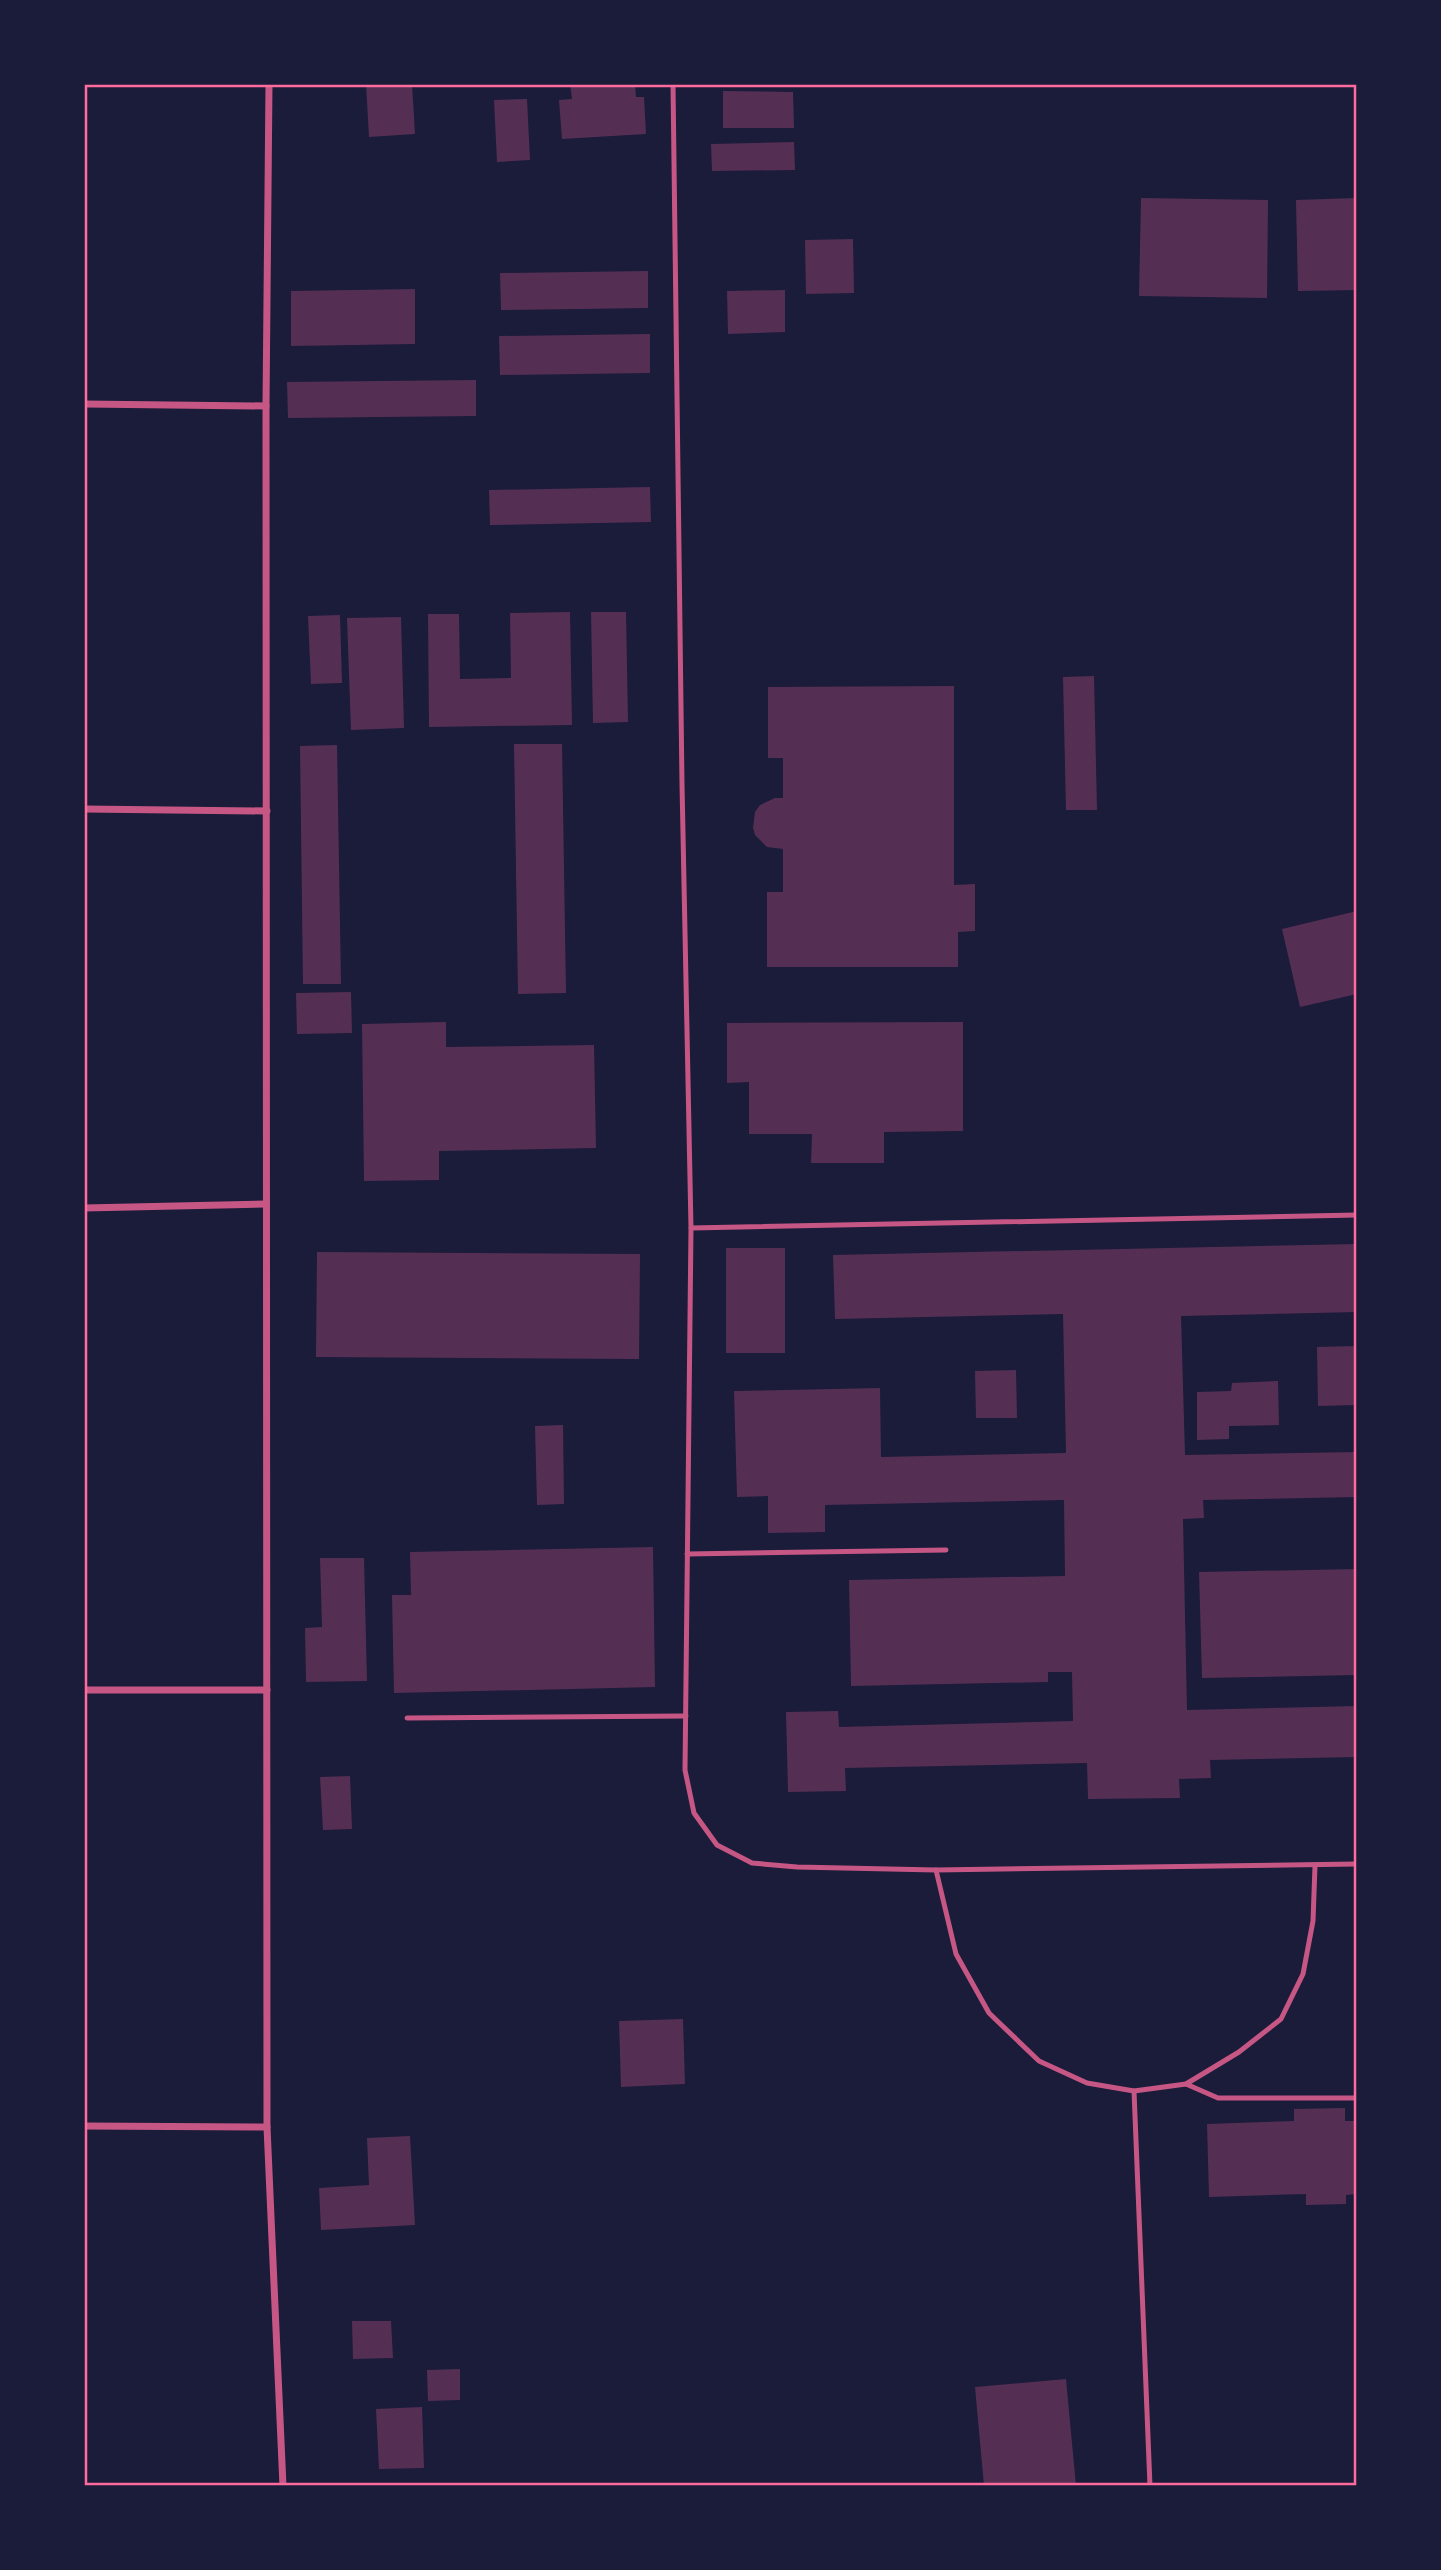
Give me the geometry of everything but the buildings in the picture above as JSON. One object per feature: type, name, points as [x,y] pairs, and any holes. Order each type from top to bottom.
[{"type":"street","points":[[269,84],[266,406],[267,2127],[283,2486]]},
{"type":"street","points":[[84,404],[266,406]]},
{"type":"street","points":[[84,810],[267,811]]},
{"type":"street","points":[[84,1208],[266,1204]]},
{"type":"street","points":[[84,1690],[267,1690]]},
{"type":"street","points":[[84,2126],[267,2127]]},
{"type":"lane","points":[[673,84],[682,798],[691,1228],[685,1770],[694,1813],[717,1845],[752,1863],[797,1867],[936,1870],[1357,1864]]},
{"type":"lane","points":[[691,1228],[1357,1215]]},
{"type":"lane","points":[[687,1554],[946,1550]]},
{"type":"lane","points":[[407,1718],[685,1716]]},
{"type":"lane","points":[[936,1870],[956,1954],[989,2014],[1039,2061],[1087,2083],[1134,2091],[1186,2084],[1239,2052],[1281,2019],[1303,1974],[1312,1921],[1315,1866]]},
{"type":"lane","points":[[1186,2084],[1218,2098],[1357,2098]]},
{"type":"lane","points":[[1134,2091],[1150,2486]]}]
